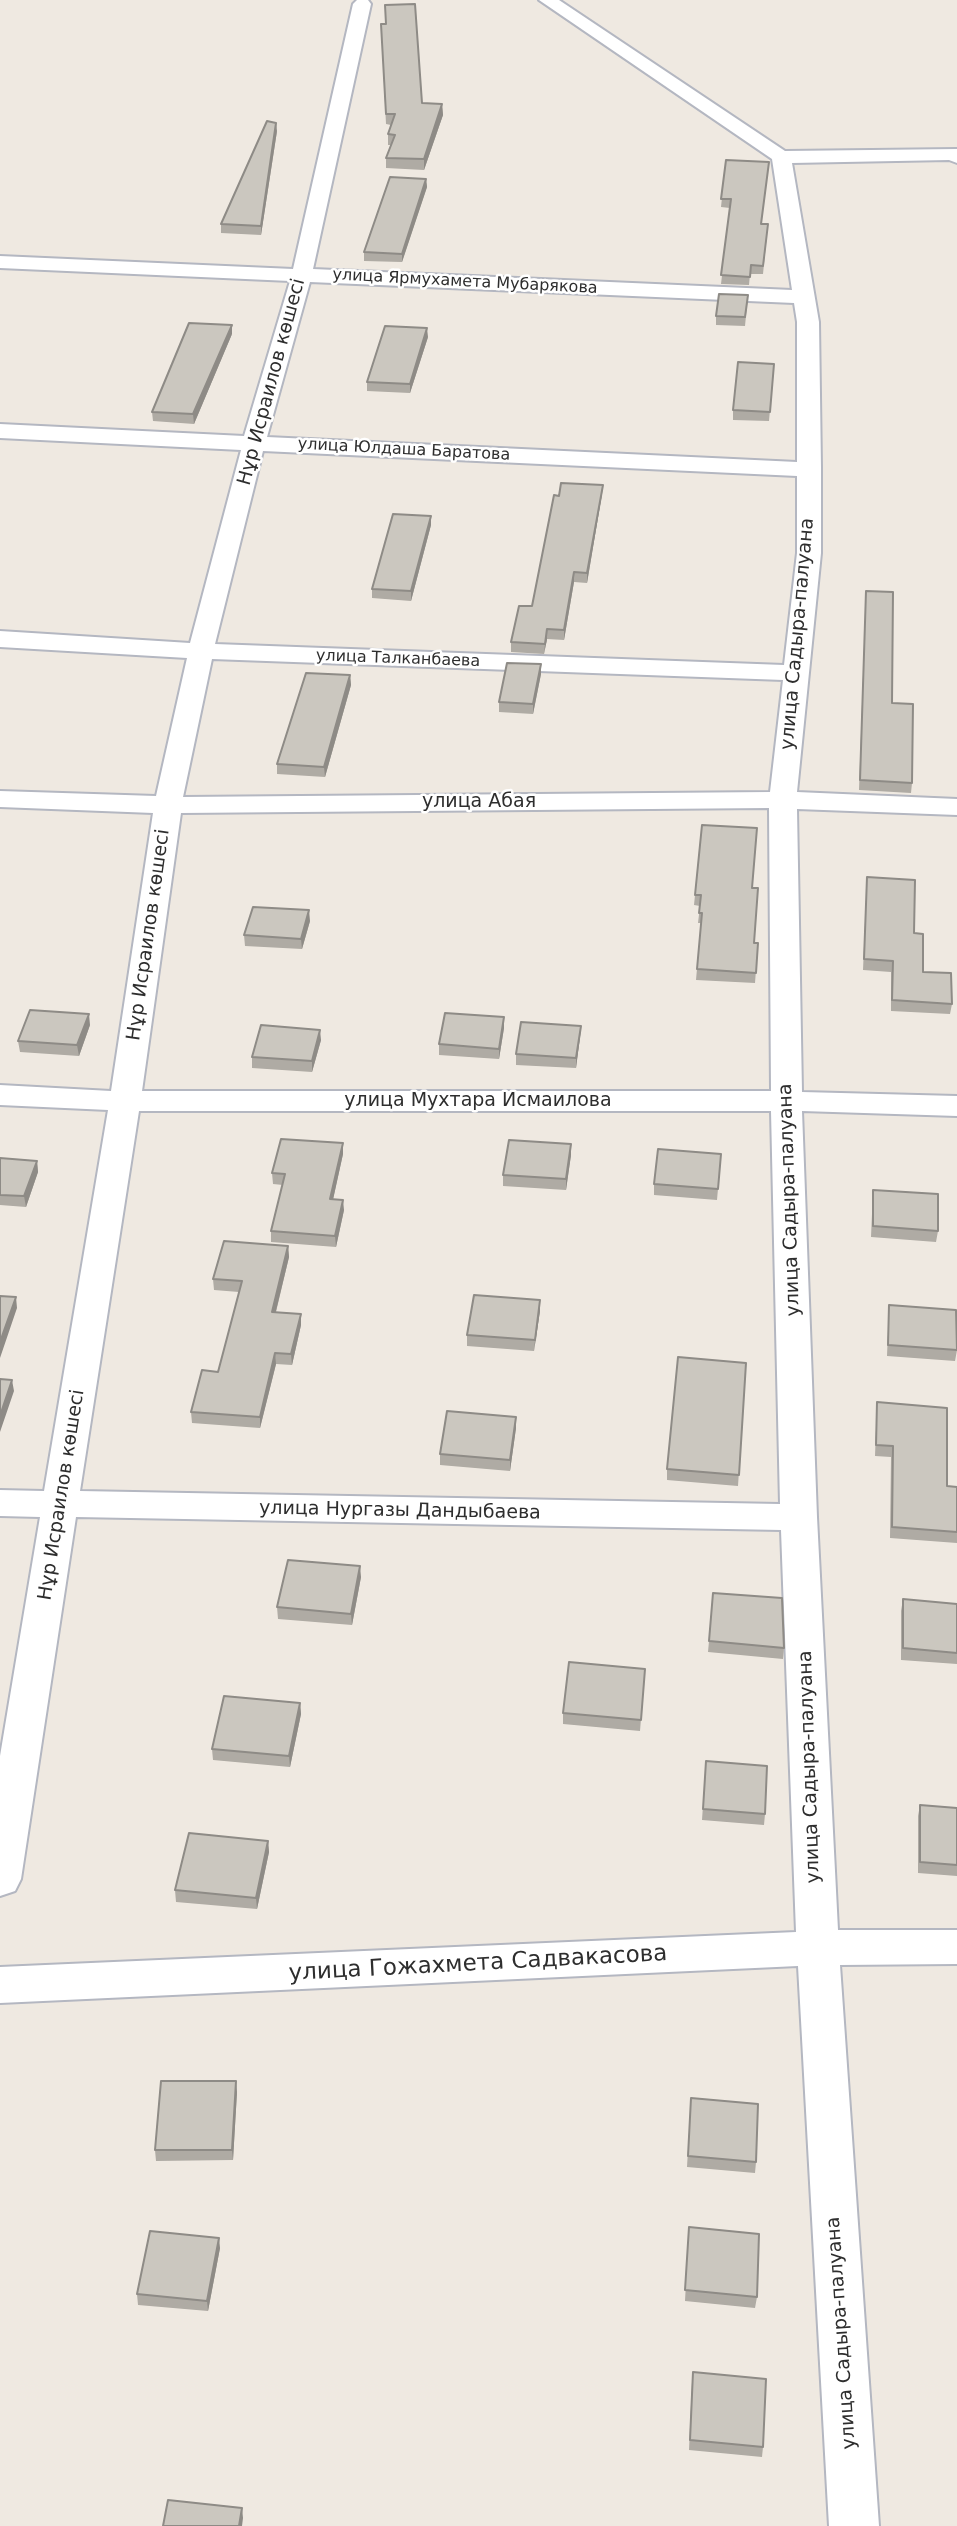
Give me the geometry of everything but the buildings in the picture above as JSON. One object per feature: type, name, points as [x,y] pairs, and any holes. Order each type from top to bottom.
[{"type":"street","points":[[548,0],[781,156],[955,153],[957,157]]},
{"type":"street","name":"Нұр Исраилов көшесі","points":[[0,1880],[125,1101],[168,805],[201,651],[254,442],[302,274],[362,4]]},
{"type":"street","name":"улица Садыра-палуана","points":[[781,156],[808,322],[809,553],[783,800],[799,1517],[818,1948],[855,2526]]},
{"type":"street","name":"улица Ярмухамета Мубарякова","points":[[0,262],[804,297]]},
{"type":"street","name":"улица Юлдаша Баратова","points":[[0,431],[783,470],[809,468]]},
{"type":"street","name":"улица Талканбаева","points":[[0,639],[201,651],[797,673]]},
{"type":"street","name":"улица Абая","points":[[0,799],[168,805],[783,800],[957,807]]},
{"type":"street","name":"улица Мухтара Исмаилова","points":[[0,1095],[125,1101],[788,1101],[957,1106]]},
{"type":"street","name":"улица Нургазы Дандыбаева","points":[[0,1503],[799,1517]]},
{"type":"street","name":"улица Гожахмета Садвакасова","points":[[0,1985],[818,1948],[957,1947]]}]
